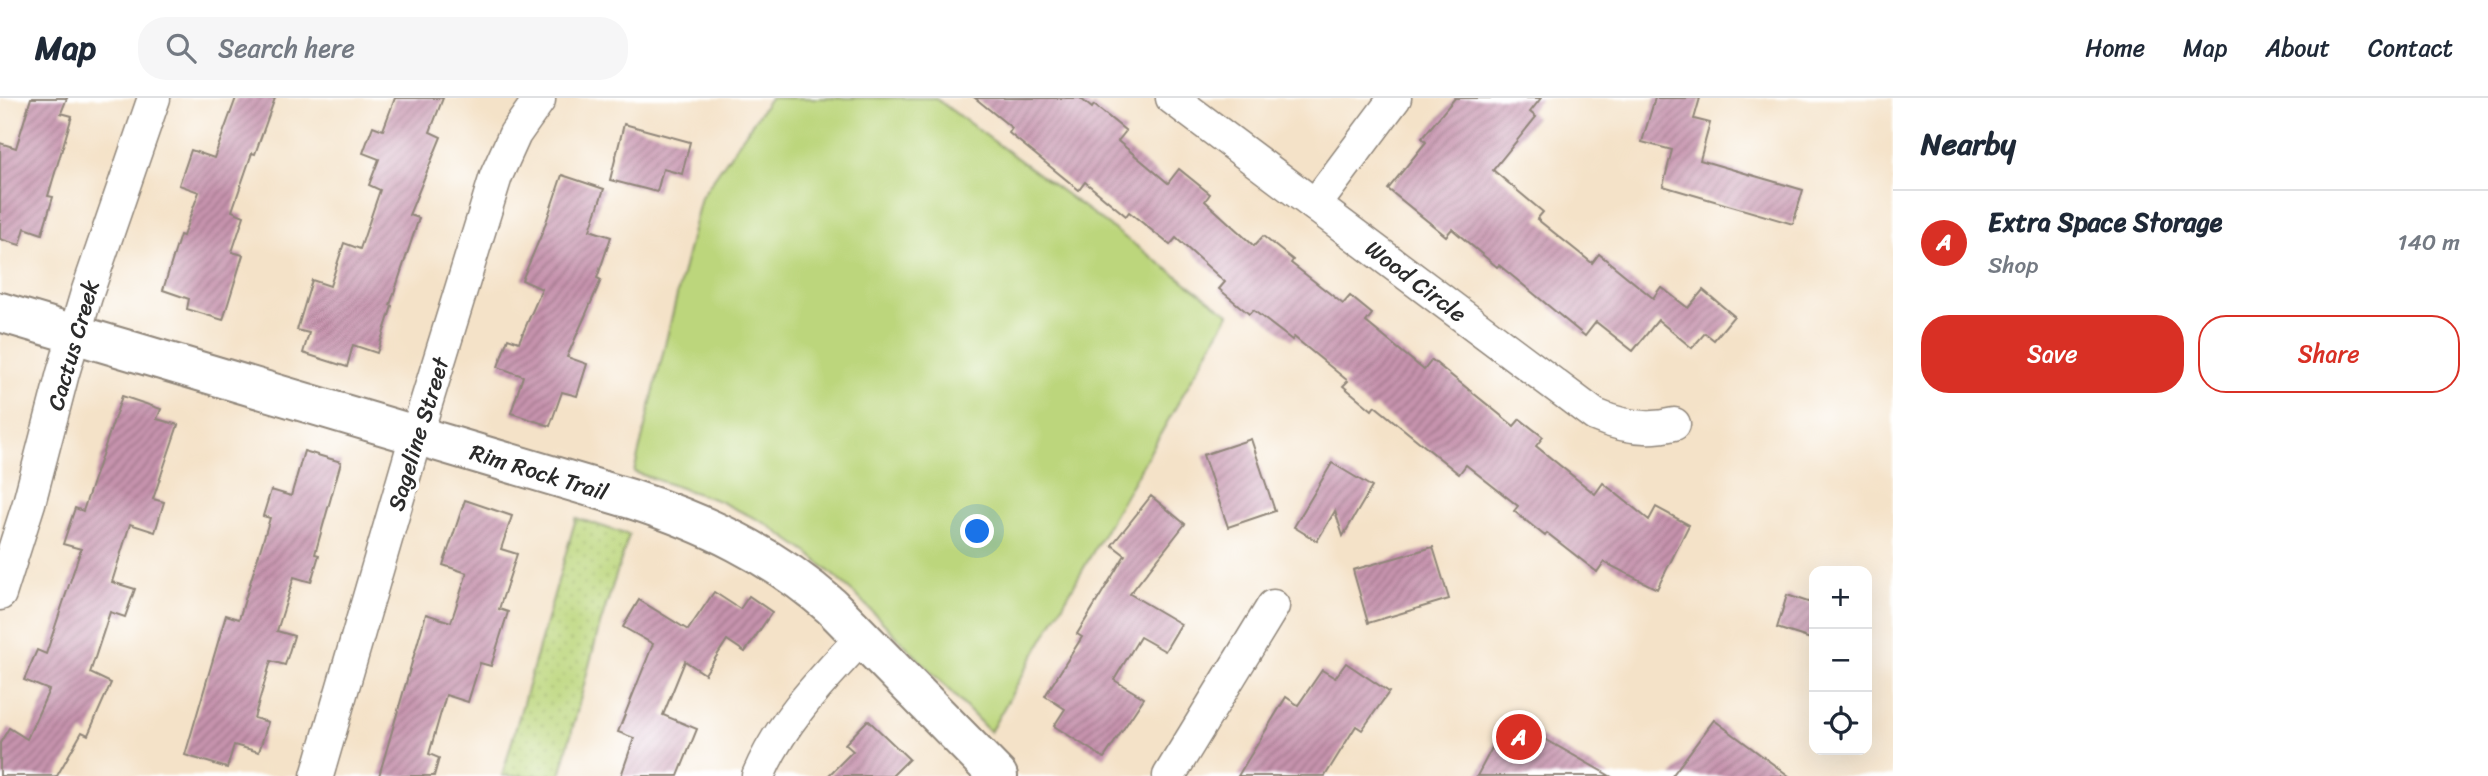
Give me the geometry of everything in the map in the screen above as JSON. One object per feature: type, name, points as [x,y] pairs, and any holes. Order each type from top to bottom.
[{"type":"street","name":"Cactus Creek","points":[[0,594],[29,503],[75,334],[154,98]]},
{"type":"street","name":"Wood Circle","points":[[1172,98],[1595,415],[1615,424],[1656,428],[1674,424]]},
{"type":"street","points":[[1315,205],[1395,98]]},
{"type":"street","name":"Sageline Street","points":[[317,776],[416,436],[496,176],[514,134],[538,100]]},
{"type":"street","name":"Rim Rock Trail","points":[[0,312],[631,499],[709,528],[761,554],[825,600],[998,776]]},
{"type":"street","points":[[1169,776],[1273,606]]},
{"type":"street","points":[[758,776],[778,737],[797,709],[863,636]]},
{"type":"green space","points":[[770,98],[935,98],[1229,314],[990,732],[858,597],[808,553],[765,523],[719,501],[634,472],[701,197]]},
{"type":"green space","points":[[576,518],[629,535],[599,628],[560,776],[502,776]]},
{"type":"building","points":[[31,98],[67,98],[61,113],[72,116],[48,196],[53,197],[42,234],[25,228],[20,245],[0,239],[0,143],[16,148]]},
{"type":"building","points":[[236,98],[275,98],[232,211],[244,216],[232,252],[243,255],[223,320],[187,309],[189,299],[163,290],[180,235],[183,236],[199,192],[179,185],[191,150],[214,158]]},
{"type":"building","points":[[395,98],[443,98],[430,132],[441,137],[409,215],[419,218],[377,353],[353,345],[347,367],[303,353],[309,333],[297,330],[312,280],[330,286],[344,243],[360,249],[380,190],[369,185],[379,159],[363,153],[373,126],[383,130]]},
{"type":"building","points":[[975,98],[1080,98],[1092,108],[1094,105],[1126,131],[1118,141],[1168,183],[1179,169],[1210,194],[1205,201],[1254,246],[1263,236],[1293,260],[1291,263],[1343,304],[1350,296],[1372,314],[1366,322],[1424,370],[1432,360],[1514,426],[1520,419],[1543,437],[1536,446],[1595,494],[1603,483],[1649,520],[1656,507],[1689,525],[1657,589],[1604,562],[1597,572],[1547,533],[1545,536],[1514,511],[1518,506],[1466,465],[1459,474],[1375,406],[1372,410],[1343,386],[1348,381],[1294,337],[1292,340],[1253,310],[1249,314],[1219,289],[1225,282],[1176,238],[1170,245],[1129,212],[1126,216],[1085,182],[1079,190],[1009,133],[1012,128]]},
{"type":"building","points":[[1455,98],[1541,98],[1530,112],[1536,117],[1493,170],[1543,212],[1537,219],[1592,263],[1599,254],[1653,298],[1661,287],[1688,308],[1703,290],[1734,316],[1714,340],[1705,333],[1692,348],[1658,320],[1633,351],[1596,322],[1585,336],[1452,229],[1446,236],[1388,189],[1426,142],[1422,138]]},
{"type":"building","points":[[1655,98],[1700,98],[1694,119],[1710,123],[1700,160],[1803,190],[1793,224],[1663,186],[1672,150],[1642,142]]},
{"type":"building","points":[[624,124],[690,142],[682,174],[663,169],[657,192],[610,180]]},
{"type":"building","points":[[562,175],[604,189],[590,230],[611,237],[597,278],[601,280],[567,357],[587,364],[577,396],[562,392],[550,426],[511,413],[523,376],[498,367],[508,338],[519,342],[542,289],[522,280],[543,231]]},
{"type":"building","points":[[122,396],[161,409],[157,419],[178,425],[153,499],[164,502],[155,532],[130,524],[112,582],[135,589],[125,617],[110,612],[90,673],[111,683],[88,735],[82,732],[57,776],[0,776],[0,743],[9,728],[27,739],[49,690],[24,680],[37,650],[46,654],[81,549],[63,544],[75,508],[83,511]]},
{"type":"building","points":[[1251,439],[1275,511],[1228,527],[1203,455]]},
{"type":"building","points":[[304,451],[341,462],[315,554],[319,555],[311,582],[294,577],[277,631],[294,636],[285,665],[271,661],[254,718],[268,722],[259,752],[234,745],[227,768],[185,755],[226,615],[239,619],[270,518],[263,516],[271,490],[291,496]]},
{"type":"building","points":[[1332,463],[1372,487],[1343,536],[1335,511],[1317,541],[1294,527]]},
{"type":"building","points":[[1151,496],[1185,524],[1130,594],[1181,624],[1165,651],[1140,637],[1114,680],[1144,698],[1104,758],[1054,726],[1065,709],[1045,696],[1082,637],[1077,634],[1125,555],[1112,545]]},
{"type":"building","points":[[465,500],[512,516],[501,549],[517,554],[499,609],[508,612],[491,666],[480,663],[468,702],[446,695],[429,754],[439,758],[434,776],[379,776],[426,614],[451,622],[467,573],[443,565]]},
{"type":"building","points":[[1433,547],[1449,599],[1368,623],[1353,570]]},
{"type":"building","points":[[714,592],[740,609],[749,596],[772,612],[745,652],[727,640],[705,674],[685,661],[663,715],[697,729],[678,776],[621,776],[634,738],[618,732],[653,644],[623,627],[639,600],[688,630]]},
{"type":"building","points":[[1787,595],[1809,602],[1809,638],[1777,628]]},
{"type":"building","points":[[1346,663],[1389,692],[1362,730],[1356,726],[1325,776],[1238,776],[1286,697],[1298,705],[1322,670],[1335,678]]},
{"type":"building","points":[[1508,718],[1610,776],[1477,776]]},
{"type":"building","points":[[868,720],[909,759],[892,776],[828,776],[853,751],[845,744]]},
{"type":"building","points":[[1714,720],[1789,776],[1672,776]]},
{"type":"place","name":"Extra Space Storage","points":[[1519,737]]}]
